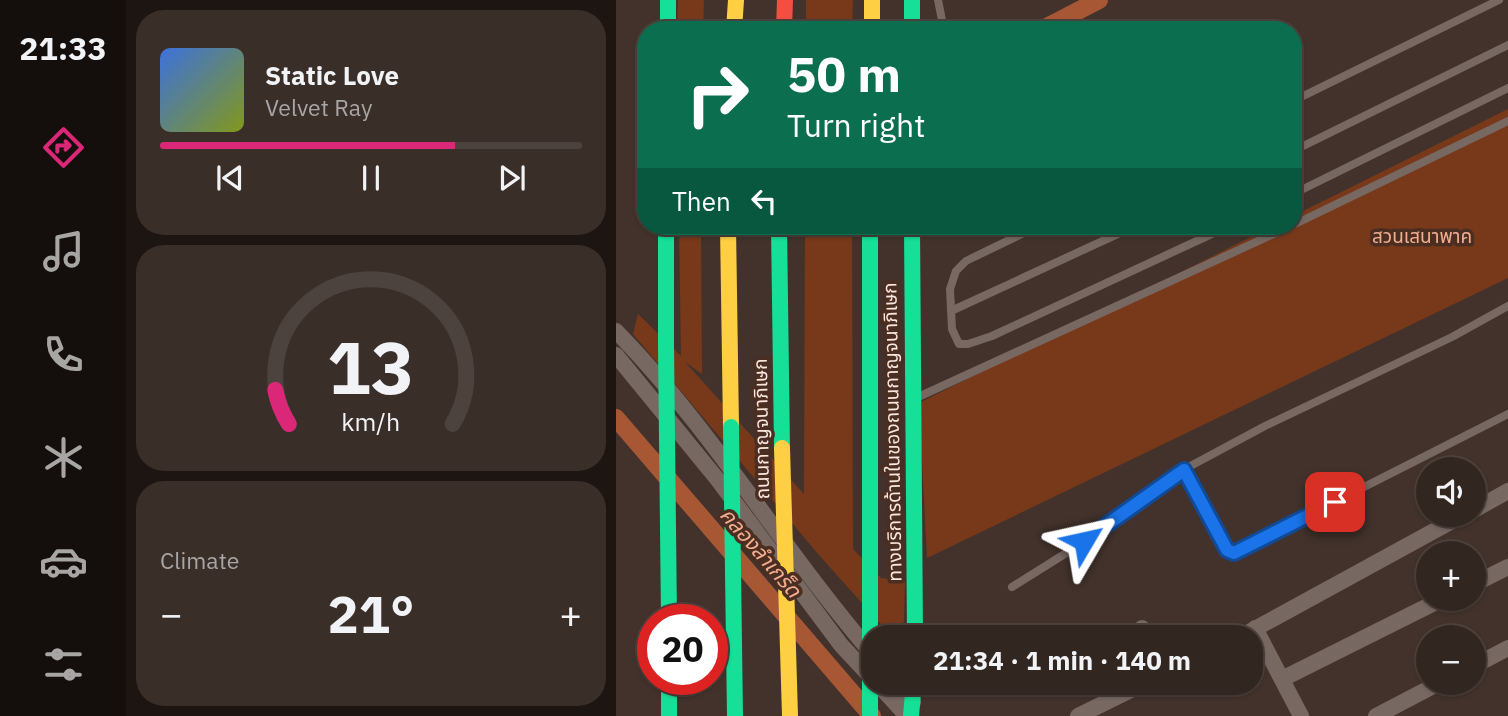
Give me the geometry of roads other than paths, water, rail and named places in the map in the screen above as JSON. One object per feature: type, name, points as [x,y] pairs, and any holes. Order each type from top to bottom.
[{"type":"main road","points":[[668,0],[668,21]]},
{"type":"main road","points":[[735,21],[736,0]]},
{"type":"main road","points":[[784,21],[785,0]]},
{"type":"main road","points":[[872,0],[872,21]]},
{"type":"main road","points":[[912,0],[912,21]]},
{"type":"main road","points":[[666,235],[668,604]]},
{"type":"main road","name":"ถนนกาญจนาภิเษก","points":[[728,235],[735,716]]},
{"type":"main road","name":"ถนนกาญจนาภิเษก","points":[[779,235],[790,716]]},
{"type":"main road","points":[[870,235],[870,716]]},
{"type":"main road","name":"ทางบริการด้านในของถนนกาญจนาภิเษก","points":[[912,235],[911,400],[915,625]]},
{"type":"main road","points":[[669,695],[669,716]]},
{"type":"street","points":[[616,331],[695,423],[820,591],[861,641]]},
{"type":"street","points":[[616,355],[718,480],[841,645],[861,666]]},
{"type":"street","points":[[1486,503],[1508,491]]},
{"type":"street","points":[[1261,625],[1441,527]]},
{"type":"street","points":[[1486,578],[1508,567]]},
{"type":"street","points":[[1282,679],[1418,611]]},
{"type":"street","points":[[1263,643],[1301,716]]},
{"type":"street","points":[[1486,660],[1508,648]]},
{"type":"street","points":[[891,695],[910,711]]},
{"type":"street","points":[[902,695],[910,711]]},
{"type":"street","points":[[1078,716],[1121,695]]},
{"type":"street","points":[[1376,716],[1416,695]]},
{"type":"lane","points":[[938,0],[942,21]]},
{"type":"lane","points":[[1302,97],[1499,0]]},
{"type":"lane","points":[[1302,147],[1508,45]]},
{"type":"lane","points":[[1302,190],[1508,88]]},
{"type":"lane","points":[[1302,220],[1508,121]]},
{"type":"lane","points":[[1019,235],[966,261],[956,271],[950,289],[955,340],[968,345],[1208,235]]},
{"type":"lane","points":[[951,311],[1116,235]]},
{"type":"lane","points":[[911,400],[1270,235]]},
{"type":"lane","points":[[1012,587],[1071,550],[1184,470],[1265,426],[1452,337],[1508,306]]},
{"type":"lane","points":[[1184,470],[1227,550],[1234,553],[1508,414]]},
{"type":"waterway","points":[[1058,21],[1099,0]]},
{"type":"waterway","name":"คลองลำเกร็ด","points":[[616,418],[872,716]]},
{"type":"park label","name":"สวนเสนาพาค","points":[[1422,236]]}]
